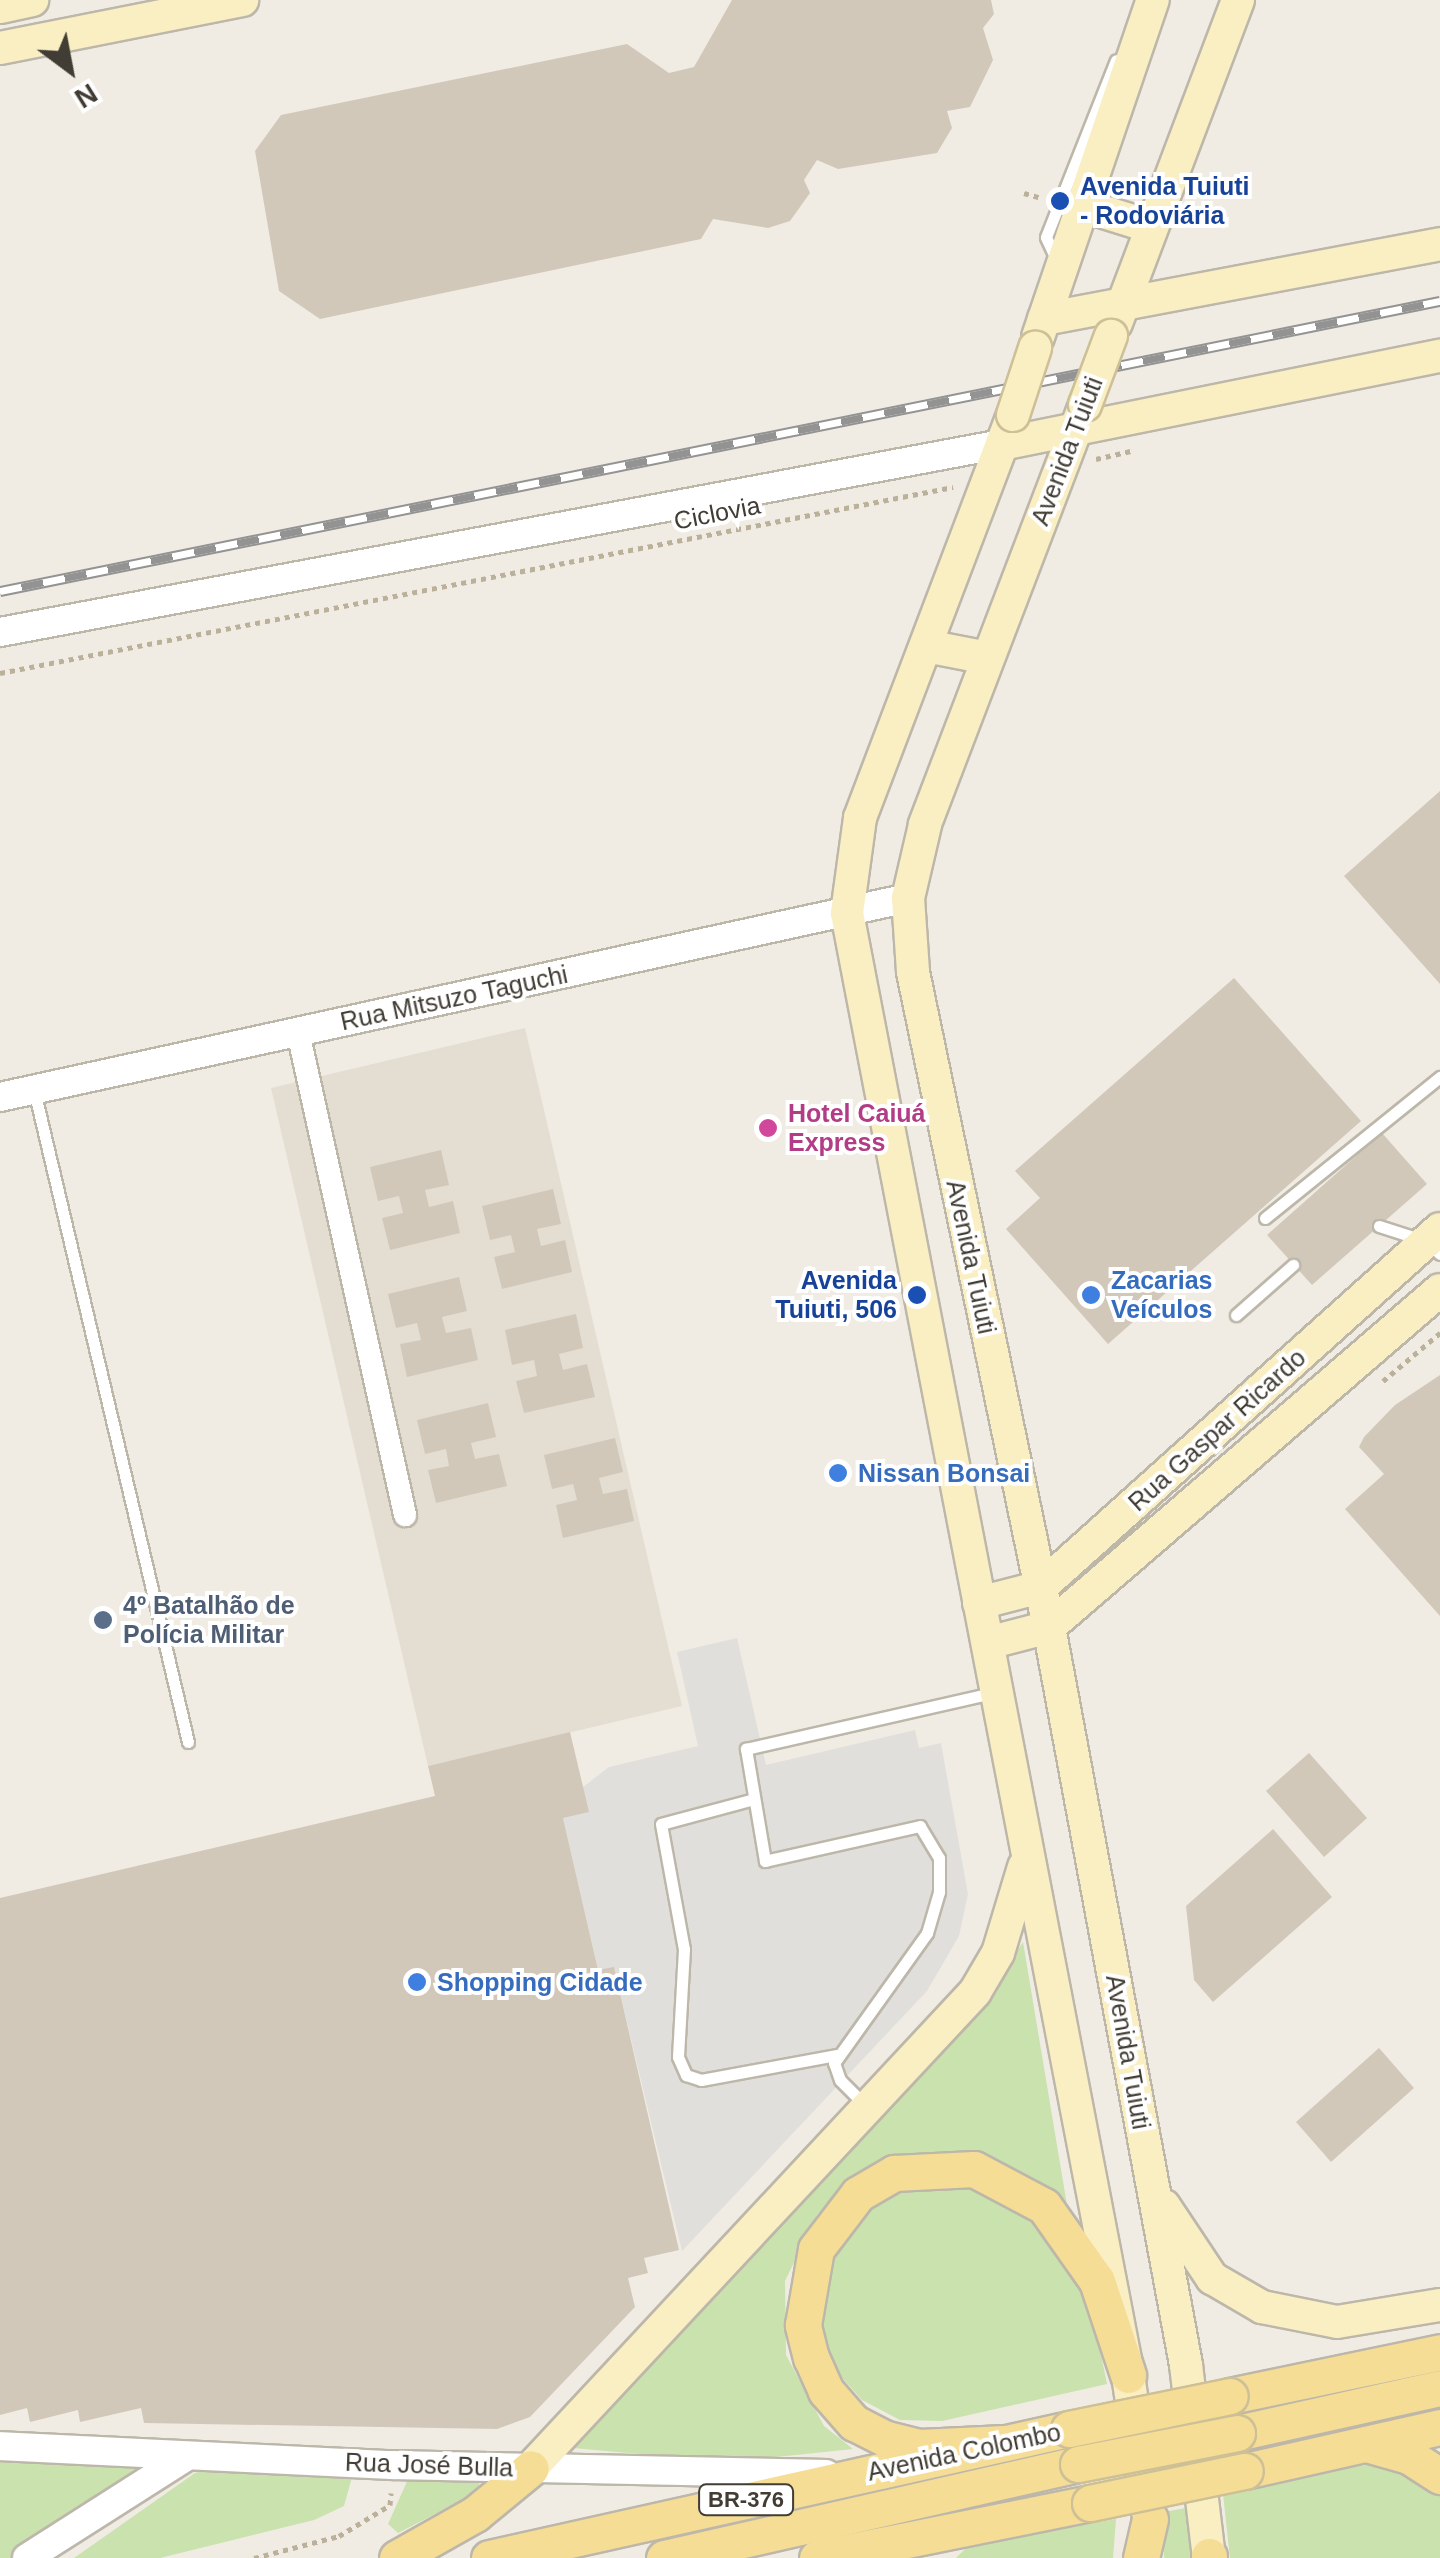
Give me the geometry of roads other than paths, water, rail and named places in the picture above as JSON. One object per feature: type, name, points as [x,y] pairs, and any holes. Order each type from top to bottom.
[{"type":"main road","points":[[0,7],[32,0]]},
{"type":"main road","points":[[0,48],[139,11],[242,0]]},
{"type":"main road","points":[[1153,0],[990,480],[860,818],[847,913],[1128,2375],[1154,2558]]},
{"type":"main road","name":"Avenida Tuiuti","points":[[1209,2557],[1186,2365],[1041,1587],[912,972],[908,898],[925,825],[1238,0]]},
{"type":"main road","points":[[1082,205],[1152,227]]},
{"type":"main road","points":[[1039,334],[1116,321],[1440,244]]},
{"type":"main road","points":[[1007,429],[1440,356]]},
{"type":"main road","points":[[926,646],[988,658]]},
{"type":"main road","name":"Rua Gaspar Ricardo","points":[[979,1603],[1041,1587],[1435,1241]]},
{"type":"main road","name":"Rua Gaspar Ricardo","points":[[988,1643],[1049,1628],[1440,1290]]},
{"type":"main road","points":[[1106,1530],[1131,1557]]},
{"type":"main road","points":[[397,2558],[475,2514],[531,2468],[975,1992],[998,1953],[1027,1858]]},
{"type":"main road","points":[[1004,2443],[919,2448],[886,2440],[854,2423],[826,2391],[811,2358],[804,2325],[816,2249],[858,2194],[894,2173],[974,2169],[1044,2206],[1097,2280],[1128,2375]]},
{"type":"main road","points":[[1152,2184],[1212,2278],[1262,2307],[1337,2322],[1440,2305]]},
{"type":"main road","name":"Avenida Colombo","points":[[489,2558],[1004,2443],[1440,2352]]},
{"type":"main road","name":"Avenida Colombo","points":[[664,2558],[1078,2464],[1440,2388]]},
{"type":"main road","points":[[817,2558],[1440,2427]]},
{"type":"main road","points":[[1360,2442],[1409,2456],[1440,2476]]},
{"type":"main road","points":[[940,2558],[1018,2518]]},
{"type":"main road","points":[[1141,2558],[1150,2519]]},
{"type":"street","points":[[0,632],[1007,429]]},
{"type":"street","name":"Rua Mitsuzo Taguchi","points":[[0,1097],[908,898]]},
{"type":"street","points":[[298,1032],[405,1515]]},
{"type":"street","name":"Rua José Bulla","points":[[0,2446],[393,2465],[858,2475]]},
{"type":"street","points":[[26,2558],[188,2456]]},
{"type":"lane","points":[[1060,268],[1046,237],[1139,0]]},
{"type":"lane","points":[[1266,1218],[1326,1175],[1440,1077]]},
{"type":"lane","points":[[34,1090],[188,1742]]},
{"type":"lane","points":[[1379,1226],[1435,1241]]},
{"type":"lane","points":[[1236,1315],[1294,1265]]},
{"type":"lane","points":[[754,1799],[661,1824],[684,1949],[676,2022],[678,2057],[686,2074],[701,2080],[836,2055],[928,1933],[939,1892],[939,1858],[920,1826],[764,1861],[746,1748],[996,1692]]},
{"type":"lane","points":[[836,2055],[840,2080],[868,2108]]},
{"type":"railway","points":[[0,591],[1440,301]]},
{"type":"place","name":"Avenida Tuiuti - Rodoviária","points":[[1060,201]]},
{"type":"place","name":"Hotel Caiuá Express","points":[[768,1128]]},
{"type":"place","name":"Avenida Tuiuti, 506","points":[[917,1295]]},
{"type":"place","name":"Zacarias Veículos","points":[[1091,1295]]},
{"type":"place","name":"Nissan Bonsai","points":[[838,1473]]},
{"type":"place","name":"4º Batalhão de Polícia Militar","points":[[103,1620]]},
{"type":"place","name":"Shopping Cidade","points":[[417,1982]]}]
